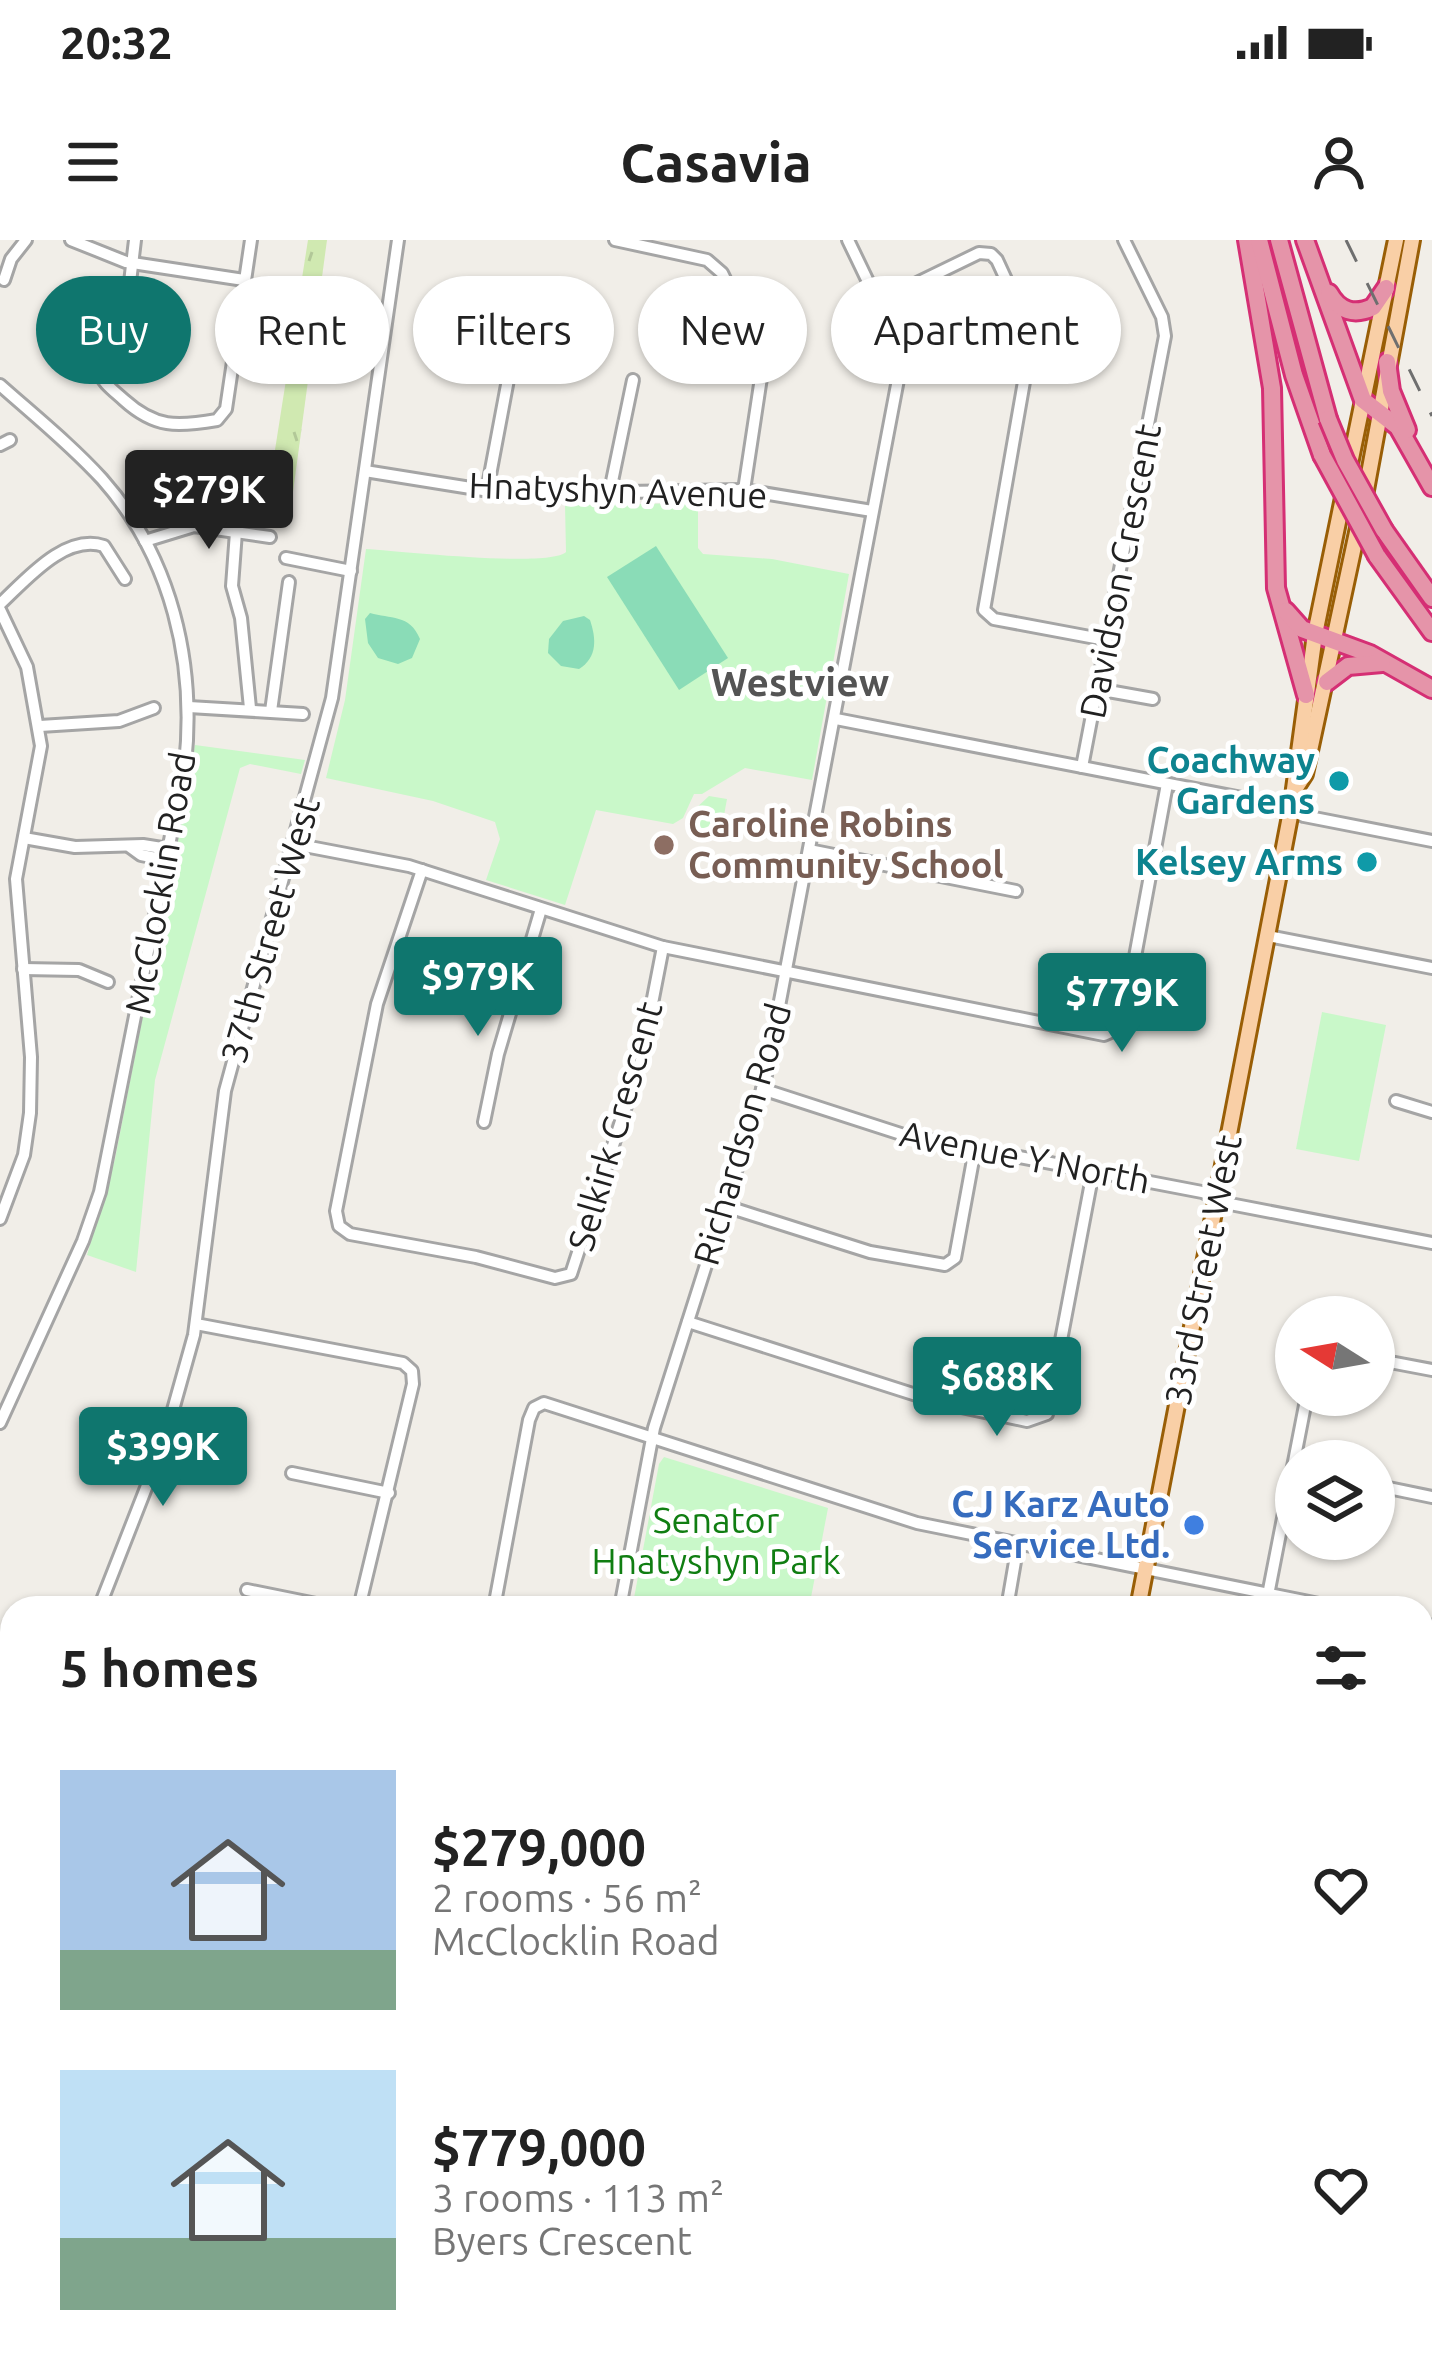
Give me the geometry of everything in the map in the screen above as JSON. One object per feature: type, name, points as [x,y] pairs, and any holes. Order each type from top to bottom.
[{"type":"highway","points":[[1247,240],[1272,388],[1277,602],[1306,695]]},
{"type":"highway","points":[[1259,240],[1294,375],[1322,455],[1377,556],[1432,632]]},
{"type":"highway","points":[[1279,240],[1328,419],[1345,460],[1384,530],[1432,598]]},
{"type":"highway","points":[[1306,240],[1340,308],[1369,310],[1386,288]]},
{"type":"highway","points":[[1306,240],[1363,400],[1398,427],[1418,459]]},
{"type":"highway","points":[[1387,362],[1391,391],[1432,487]]},
{"type":"highway","points":[[1274,521],[1286,612],[1294,624],[1400,669],[1432,688]]},
{"type":"highway","points":[[1327,682],[1341,669],[1363,662],[1400,669]]},
{"type":"main road","name":"33rd Street West","points":[[1140,1596],[1291,811],[1315,634],[1396,240]]},
{"type":"main road","name":"33rd Street West","points":[[1294,791],[1305,774],[1336,640],[1412,240]]},
{"type":"street","points":[[4,280],[11,259],[26,240]]},
{"type":"street","points":[[71,240],[97,254],[134,264],[216,276]]},
{"type":"street","points":[[97,254],[106,240]]},
{"type":"street","points":[[135,240],[122,328],[100,358],[98,370],[103,380],[137,412],[158,424],[210,422],[223,416],[228,384]]},
{"type":"street","points":[[245,276],[251,240]]},
{"type":"street","name":"37th Street West","points":[[104,1596],[164,1442],[196,1324],[225,1091],[332,698],[398,240]]},
{"type":"street","points":[[615,240],[707,260],[718,267],[732,292],[765,367],[744,490]]},
{"type":"street","name":"Richardson Road","points":[[848,240],[865,276]]},
{"type":"street","name":"Davidson Crescent","points":[[1082,767],[1165,336],[1162,317],[1124,240]]},
{"type":"street","points":[[932,276],[980,253],[998,260],[1005,276]]},
{"type":"street","points":[[610,491],[633,380]]},
{"type":"street","points":[[487,491],[507,384]]},
{"type":"street","name":"Richardson Road","points":[[622,1596],[652,1438],[762,1089],[897,384]]},
{"type":"street","points":[[1024,384],[984,610],[994,619],[1106,640]]},
{"type":"street","name":"McClocklin Road","points":[[0,385],[92,469],[116,495],[145,541],[178,625],[189,707],[184,765],[100,1192],[83,1241],[0,1423]]},
{"type":"street","name":"Hnatyshyn Avenue","points":[[365,471],[487,491],[744,490],[872,512]]},
{"type":"street","points":[[145,541],[194,526],[270,537]]},
{"type":"street","points":[[236,532],[232,586],[246,651],[250,708]]},
{"type":"street","points":[[0,1219],[23,1155],[32,1094],[16,894],[38,777],[40,727],[27,668],[0,607],[47,561],[87,542],[104,546],[125,579]]},
{"type":"street","points":[[286,558],[351,571]]},
{"type":"street","points":[[271,711],[289,582]]},
{"type":"street","points":[[1097,688],[1154,699]]},
{"type":"street","points":[[189,707],[303,714]]},
{"type":"street","points":[[40,727],[119,721],[154,708]]},
{"type":"street","points":[[836,719],[1432,842]]},
{"type":"street","points":[[294,844],[422,870],[663,947],[1104,1035],[1118,1032],[1168,784]]},
{"type":"street","points":[[24,838],[167,855]]},
{"type":"street","points":[[809,850],[1016,891]]},
{"type":"street","name":"Selkirk Crescent","points":[[422,870],[372,1023],[336,1211],[339,1226],[350,1234],[555,1278],[571,1274],[644,1047],[663,947]]},
{"type":"street","points":[[484,1122],[498,1054],[541,909]]},
{"type":"street","points":[[1268,936],[1432,968]]},
{"type":"street","points":[[23,969],[79,970],[108,982]]},
{"type":"street","name":"Avenue Y North","points":[[762,1089],[894,1132],[1432,1243]]},
{"type":"street","points":[[1396,1101],[1432,1112]]},
{"type":"street","points":[[725,1206],[871,1252],[945,1264],[955,1258],[975,1149]]},
{"type":"street","points":[[688,1322],[938,1402],[1038,1420],[1047,1414],[1093,1172]]},
{"type":"street","points":[[196,1324],[410,1367],[413,1384],[362,1596]]},
{"type":"street","points":[[1395,1363],[1432,1370]]},
{"type":"street","points":[[496,1596],[534,1408],[551,1404],[906,1520],[1278,1596]]},
{"type":"street","points":[[292,1473],[389,1493]]},
{"type":"street","points":[[1395,1490],[1432,1497]]},
{"type":"street","points":[[1009,1596],[1018,1544]]},
{"type":"street","points":[[1268,1594],[1275,1560]]},
{"type":"street","points":[[247,1591],[273,1596]]},
{"type":"green space","points":[[308,240],[327,240],[322,276],[302,276]]},
{"type":"green space","points":[[285,384],[308,384],[293,492],[269,488]]},
{"type":"green space","points":[[698,503],[698,548],[703,554],[772,559],[849,574],[812,780],[745,768],[702,794],[694,794],[683,818],[673,824],[596,810],[565,905],[486,880],[500,839],[495,822],[433,801],[326,778],[345,700],[366,549],[504,559],[554,557],[566,552],[565,505]]},
{"type":"green space","points":[[656,546],[728,658],[679,690],[607,577]]},
{"type":"green space","points":[[370,613],[411,625],[420,639],[412,658],[398,664],[378,658],[368,643],[365,619]]},
{"type":"green space","points":[[584,616],[592,627],[592,653],[579,669],[561,666],[548,653],[549,639],[563,621]]},
{"type":"green space","points":[[195,745],[305,760],[301,774],[250,764],[240,768],[155,1080],[136,1272],[87,1255],[115,1159]]},
{"type":"green space","points":[[709,796],[727,799],[720,837],[693,835],[689,830],[692,812]]},
{"type":"green space","points":[[1322,1012],[1386,1025],[1359,1161],[1296,1149]]},
{"type":"green space","name":"Senator Hnatyshyn Park","points":[[664,1457],[828,1508],[811,1596],[634,1596]]},
{"type":"railway","points":[[1346,240],[1432,416]]},
{"type":"place","name":"Coachway Gardens","points":[[1339,781]]},
{"type":"place","name":"Caroline Robins Community School","points":[[664,845]]},
{"type":"place","name":"Kelsey Arms","points":[[1367,862]]},
{"type":"place","name":"CJ Karz Auto Service Ltd.","points":[[1194,1525]]},
{"type":"district","name":"Westview","points":[[800,682]]}]
